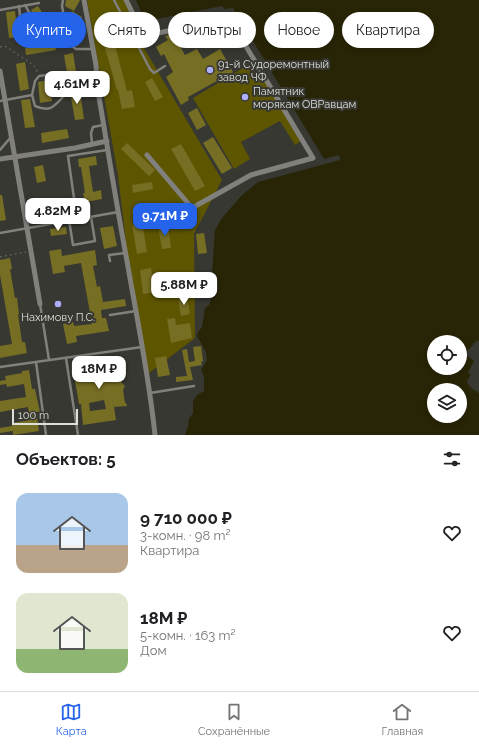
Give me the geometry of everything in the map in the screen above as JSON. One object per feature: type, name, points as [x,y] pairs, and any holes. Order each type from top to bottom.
[{"type":"street","points":[[84,0],[125,253],[143,346],[155,435]]},
{"type":"street","points":[[126,0],[144,36],[229,18],[313,158],[252,175],[192,208],[147,155]]},
{"type":"street","points":[[0,71],[2,101],[11,137],[40,304]]},
{"type":"street","points":[[0,159],[107,141]]},
{"type":"lane","points":[[63,0],[62,6],[68,44],[76,49],[93,49]]},
{"type":"lane","points":[[114,0],[150,69],[154,73],[165,66]]},
{"type":"lane","points":[[0,10],[39,3]]},
{"type":"lane","points":[[25,5],[29,12]]},
{"type":"lane","points":[[19,6],[20,12]]},
{"type":"lane","points":[[47,75],[39,76],[35,81],[32,95],[35,106],[43,109],[53,107],[63,97]]},
{"type":"lane","points":[[2,101],[32,95]]},
{"type":"lane","points":[[92,144],[91,133],[93,127],[104,125]]},
{"type":"lane","points":[[0,150],[11,137]]},
{"type":"lane","points":[[77,219],[68,156],[109,149]]},
{"type":"lane","points":[[0,233],[119,212]]},
{"type":"lane","points":[[69,220],[73,245],[95,241],[91,216]]},
{"type":"lane","points":[[110,261],[109,256],[125,253]]},
{"type":"lane","points":[[40,304],[49,360]]},
{"type":"lane","points":[[110,315],[136,311]]},
{"type":"lane","points":[[0,367],[143,346]]},
{"type":"lane","points":[[66,358],[78,435]]},
{"type":"lane","points":[[36,362],[46,435]]},
{"type":"lane","points":[[150,393],[194,386]]},
{"type":"path","points":[[0,47],[5,46],[32,64],[36,68],[39,76]]},
{"type":"path","points":[[0,257],[31,252]]},
{"type":"shaded area","points":[[87,0],[129,0],[135,12],[94,12],[94,40]]},
{"type":"shaded area","points":[[136,0],[479,0],[479,341],[477,340],[467,352],[467,335],[427,335],[427,375],[467,375],[467,356],[474,361],[468,373],[471,374],[467,382],[471,388],[479,393],[479,435],[185,435],[189,419],[193,413],[193,401],[197,395],[204,391],[204,377],[201,370],[207,360],[206,352],[197,336],[202,327],[205,308],[209,305],[212,295],[215,230],[222,218],[242,195],[258,182],[340,160],[339,155],[324,159],[256,46],[256,12],[235,12],[233,8],[224,9],[222,6],[192,12],[168,12],[168,17],[160,18],[160,12],[141,12]]},
{"type":"shaded area","points":[[96,48],[144,48],[222,180],[194,234],[195,338],[149,373],[128,259],[118,175]]},
{"type":"shaded area","points":[[248,65],[253,72],[259,70],[301,141],[295,145],[280,121],[241,142],[250,159],[234,169],[193,98]]},
{"type":"building","points":[[66,0],[80,0],[74,11],[65,6]]},
{"type":"building","points":[[38,6],[42,12],[32,12],[31,10]]},
{"type":"building","points":[[15,11],[12,12],[12,38],[9,38],[6,12]]},
{"type":"building","points":[[168,40],[168,48],[181,48],[185,55],[197,49],[203,59],[220,49],[233,72],[188,97],[189,100],[181,105],[166,77],[173,72],[164,54],[161,56],[157,48],[160,48],[160,45]]},
{"type":"building","points":[[25,48],[56,48],[56,50],[26,55]]},
{"type":"building","points":[[105,48],[116,48],[127,91],[132,90],[135,107],[122,109]]},
{"type":"building","points":[[73,53],[78,83],[69,84],[64,55]]},
{"type":"building","points":[[25,62],[29,89],[20,91],[16,64]]},
{"type":"building","points":[[152,78],[163,97],[155,101],[145,82]]},
{"type":"building","points":[[49,80],[50,87],[59,86],[61,92],[51,94],[52,101],[40,103],[38,82]]},
{"type":"building","points":[[80,91],[84,119],[75,120],[70,92]]},
{"type":"building","points":[[30,99],[35,127],[25,128],[21,100]]},
{"type":"building","points":[[197,108],[206,125],[197,130],[188,113]]},
{"type":"building","points":[[67,129],[69,138],[42,143],[41,133]]},
{"type":"building","points":[[213,137],[232,168],[222,174],[203,143]]},
{"type":"building","points":[[127,143],[155,170],[149,176],[121,149]]},
{"type":"building","points":[[181,144],[205,186],[195,191],[171,149]]},
{"type":"building","points":[[96,156],[97,165],[89,166],[93,192],[101,190],[102,199],[85,202],[81,167],[79,167],[78,159]]},
{"type":"building","points":[[43,165],[46,181],[37,183],[34,167]]},
{"type":"building","points":[[152,182],[153,189],[133,193],[132,185]]},
{"type":"building","points":[[0,195],[2,195],[6,220],[0,221]]},
{"type":"building","points":[[180,203],[185,220],[181,221],[175,204]]},
{"type":"building","points":[[142,208],[147,227],[143,228],[147,252],[137,254],[132,225],[141,224],[139,215],[133,216],[132,210]]},
{"type":"building","points":[[168,224],[171,248],[162,249],[158,226]]},
{"type":"building","points":[[113,226],[117,246],[104,249],[100,228]]},
{"type":"building","points":[[66,227],[67,234],[51,236],[50,229]]},
{"type":"building","points":[[204,233],[207,253],[198,254],[196,234]]},
{"type":"building","points":[[61,249],[62,256],[95,250],[97,265],[93,266],[97,287],[100,286],[103,302],[125,299],[126,306],[101,310],[102,318],[106,318],[109,331],[76,336],[77,342],[67,344],[63,324],[73,322],[74,326],[92,324],[81,263],[64,266],[65,272],[53,274],[49,251]]},
{"type":"building","points":[[10,258],[12,269],[10,269],[15,298],[17,298],[22,342],[25,342],[27,353],[0,358],[0,346],[12,344],[0,275],[0,260]]},
{"type":"building","points":[[151,268],[155,292],[143,294],[140,270]]},
{"type":"building","points":[[187,297],[190,314],[181,316],[178,298]]},
{"type":"building","points":[[175,318],[176,325],[190,323],[192,338],[171,343],[167,319]]},
{"type":"building","points":[[201,346],[203,361],[201,362],[202,365],[190,367],[193,380],[176,382],[176,377],[187,376],[182,350],[187,349],[189,362],[195,361],[193,347]]},
{"type":"building","points":[[105,356],[107,366],[120,365],[121,382],[125,386],[123,390],[125,403],[127,406],[114,407],[116,420],[83,425],[81,404],[79,404],[75,381],[78,381],[76,373],[74,373],[72,361]],"holes":[[[99,369],[100,377],[85,380],[84,372]],[[104,400],[106,409],[90,411],[89,403]]]},
{"type":"building","points":[[166,356],[170,375],[158,377],[155,358]]},
{"type":"building","points":[[29,370],[32,389],[35,389],[40,412],[36,412],[39,431],[13,435],[13,431],[0,433],[0,428],[12,426],[12,423],[30,420],[28,407],[0,412],[0,401],[26,397],[24,384],[7,387],[6,384],[0,385],[0,381],[6,380],[5,376],[22,373],[22,371]]},
{"type":"place","name":"91-й Судоремонтный завод ЧФ","points":[[210,70]]},
{"type":"place","name":"Памятник морякам ОВРавцам","points":[[245,97]]},
{"type":"place","name":"Нахимову П.С.","points":[[58,304]]}]
